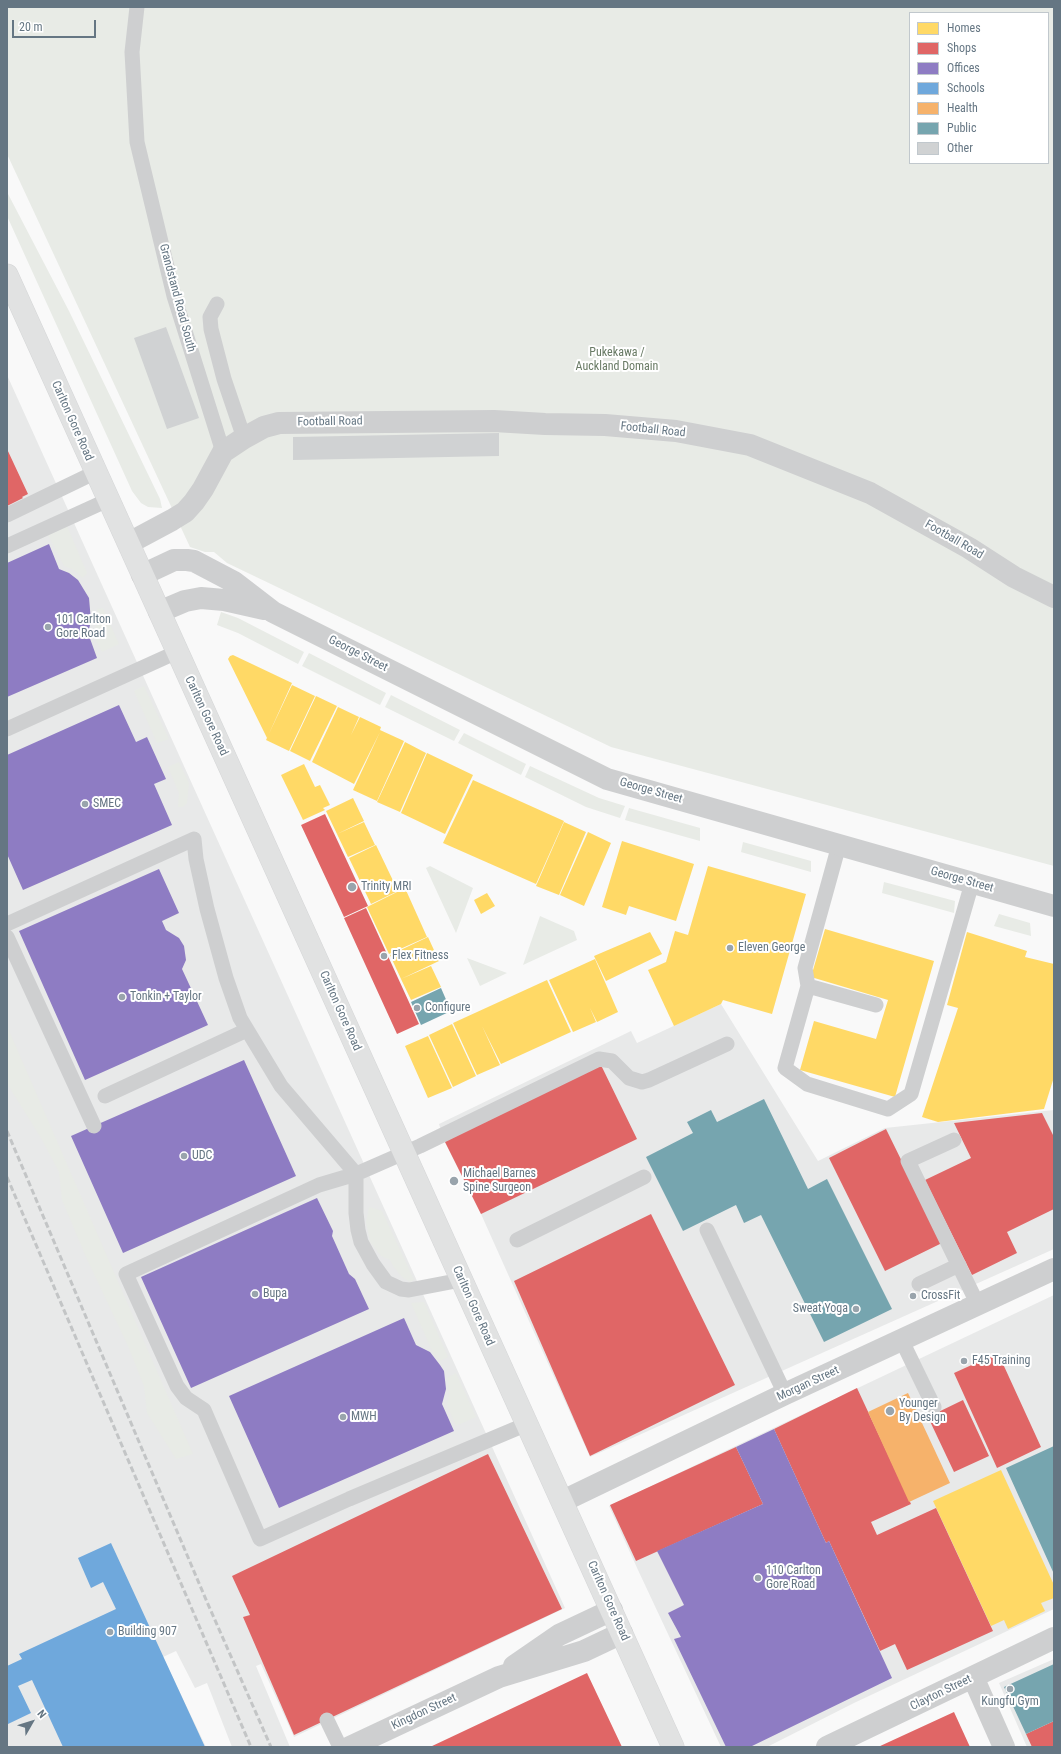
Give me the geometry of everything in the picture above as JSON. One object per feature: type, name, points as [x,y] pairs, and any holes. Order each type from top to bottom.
[{"type":"main road","name":"Carlton Gore Road","points":[[7,275],[673,1747]]},
{"type":"street","name":"Football Road","points":[[222,452],[264,427],[285,422],[494,421],[605,425],[676,431],[750,445],[870,493],[969,548],[1014,577],[1054,597]]},
{"type":"street","points":[[128,543],[185,512],[203,489],[222,452]]},
{"type":"street","name":"George Street","points":[[142,575],[174,560],[194,561],[234,582],[273,612],[607,779],[1054,906]]},
{"type":"street","name":"George Street","points":[[159,612],[185,601],[201,598],[224,600],[273,612]]},
{"type":"street","name":"Morgan Street","points":[[563,1501],[785,1394],[1054,1269]]},
{"type":"street","name":"Kingdon Street","points":[[499,1677],[559,1635],[612,1610]]},
{"type":"street","name":"Kingdon Street","points":[[350,1747],[499,1677],[584,1651],[622,1633]]},
{"type":"street","name":"Clayton Street","points":[[827,1747],[1054,1638]]},
{"type":"street","points":[[973,1677],[1004,1747]]},
{"type":"lane","name":"Grandstand Road South","points":[[137,7],[132,52],[137,142],[174,296],[222,452]]},
{"type":"lane","points":[[217,304],[210,317],[211,329],[224,379],[244,438]]},
{"type":"lane","points":[[7,515],[96,472]]},
{"type":"lane","points":[[7,546],[108,500]]},
{"type":"lane","points":[[7,729],[177,652]]},
{"type":"lane","points":[[7,924],[194,838],[199,874],[215,939],[240,1018],[281,1086],[356,1174],[356,1213],[358,1230],[367,1254],[386,1282],[395,1287],[409,1290],[461,1280]]},
{"type":"lane","points":[[839,845],[805,968],[808,986],[785,1068],[807,1084],[888,1109],[911,1094],[972,883]]},
{"type":"lane","points":[[7,937],[94,1126]]},
{"type":"lane","points":[[808,986],[876,1004]]},
{"type":"lane","points":[[105,1096],[247,1030]]},
{"type":"lane","points":[[527,1424],[349,1499],[260,1539],[208,1417],[204,1410],[186,1398],[177,1386],[126,1274],[320,1185],[356,1174],[403,1153],[599,1059],[612,1061],[630,1078],[642,1082],[727,1044]]},
{"type":"lane","points":[[954,1140],[908,1161],[978,1305]]},
{"type":"lane","points":[[517,1240],[644,1177]]},
{"type":"lane","points":[[707,1230],[785,1394]]},
{"type":"lane","points":[[919,1284],[959,1265]]},
{"type":"lane","points":[[902,1340],[934,1407]]},
{"type":"lane","points":[[327,1720],[340,1747]]},
{"type":"shaded area","points":[[7,375],[565,1608],[294,1737],[261,1664],[256,1666],[290,1747],[232,1747],[207,1683],[195,1688],[176,1651],[163,1657],[206,1747],[7,1747]]},
{"type":"shaded area","points":[[721,1004],[818,1161],[885,1128],[1054,1110],[1054,1249],[590,1457],[481,1214],[444,1140],[439,1124],[631,1031],[637,1043]]},
{"type":"shaded area","points":[[1054,1295],[1054,1609],[854,1703],[767,1747],[721,1747],[609,1506]]},
{"type":"shaded area","points":[[1054,1659],[1054,1747],[1027,1747],[999,1683]]},
{"type":"green space","name":"Pukekawa / Auckland Domain","points":[[7,7],[1054,7],[1054,866],[611,747],[227,563],[214,552],[205,552],[190,547],[7,154]]},
{"type":"green space","points":[[7,192],[69,311],[160,499],[162,508],[148,507],[141,503],[132,491],[7,216]]},
{"type":"green space","points":[[67,526],[87,573],[83,578],[74,570],[64,566],[48,535]]},
{"type":"green space","points":[[103,608],[119,644],[102,652],[92,633],[98,622],[97,609]]},
{"type":"green space","points":[[221,612],[238,618],[304,652],[298,664],[238,633],[217,625]]},
{"type":"green space","points":[[309,653],[386,693],[380,705],[302,666]]},
{"type":"green space","points":[[144,686],[169,739],[157,743],[134,691]]},
{"type":"green space","points":[[391,695],[460,730],[454,741],[385,707]]},
{"type":"green space","points":[[464,733],[526,764],[521,775],[458,743]]},
{"type":"green space","points":[[179,762],[189,783],[187,803],[183,807],[178,807],[179,793],[168,767]]},
{"type":"green space","points":[[530,766],[599,798],[625,806],[620,818],[586,807],[525,777]]},
{"type":"green space","points":[[629,808],[700,828],[700,841],[625,820]]},
{"type":"green space","points":[[743,842],[811,861],[811,872],[741,852]]},
{"type":"green space","points":[[430,866],[473,888],[456,933],[426,868]]},
{"type":"green space","points":[[884,882],[955,901],[954,913],[882,893]]},
{"type":"green space","points":[[999,914],[1030,923],[1031,936],[994,926]]},
{"type":"green space","points":[[540,916],[574,931],[577,940],[523,965]]},
{"type":"green space","points":[[467,958],[507,973],[480,986]]},
{"type":"green space","points":[[7,1026],[193,1454],[176,1459],[147,1413],[144,1386],[128,1346],[86,1257],[62,1200],[59,1172],[41,1138],[8,1085]]},
{"type":"green space","points":[[369,1207],[382,1211],[414,1280],[410,1282],[402,1277],[390,1260],[381,1256],[370,1242],[366,1222]]},
{"type":"green space","points":[[424,1302],[448,1357],[440,1361],[433,1353],[411,1303]]},
{"type":"green space","points":[[456,1373],[476,1417],[456,1426],[447,1405],[449,1393],[447,1378]]},
{"type":"building: Homes","points":[[233,655],[292,683],[267,738],[228,659]]},
{"type":"building: Homes","points":[[292,685],[315,696],[289,751],[266,740]]},
{"type":"building: Homes","points":[[316,696],[337,706],[310,761],[290,751]]},
{"type":"building: Homes","points":[[338,707],[359,717],[351,735],[360,717],[381,727],[380,730],[404,741],[377,801],[353,790],[380,732],[354,784],[312,762]]},
{"type":"building: Homes","points":[[405,742],[426,753],[400,812],[377,802]]},
{"type":"building: Homes","points":[[427,753],[473,775],[445,834],[401,813]]},
{"type":"building: Homes","points":[[304,764],[315,787],[320,785],[330,805],[323,808],[325,810],[303,820],[281,775]]},
{"type":"building: Homes","points":[[473,780],[564,821],[536,884],[443,843]]},
{"type":"building: Homes","points":[[353,798],[364,821],[337,834],[326,811]]},
{"type":"building: Homes","points":[[364,822],[375,845],[348,857],[337,834]]},
{"type":"building: Homes","points":[[564,822],[586,832],[559,895],[536,886]]},
{"type":"building: Homes","points":[[588,832],[611,843],[584,906],[560,895]]},
{"type":"building: Homes","points":[[622,841],[694,864],[676,921],[629,906],[626,915],[602,907]]},
{"type":"building: Homes","points":[[376,845],[398,891],[371,904],[349,858]]},
{"type":"building: Homes","name":"Eleven George","points":[[708,866],[806,894],[772,1014],[723,1000],[721,1004],[674,1026],[648,970],[666,962],[675,931],[688,935]]},
{"type":"building: Homes","points":[[405,888],[427,937],[389,954],[367,907]]},
{"type":"building: Homes","points":[[487,893],[495,906],[481,914],[474,900]]},
{"type":"building: Homes","points":[[825,929],[934,961],[895,1097],[800,1070],[814,1021],[876,1039],[888,1000],[811,977]]},
{"type":"building: Homes","points":[[650,932],[662,954],[606,981],[594,956]]},
{"type":"building: Homes","points":[[967,932],[1027,951],[1025,957],[1054,964],[1054,1077],[1044,1109],[938,1122],[922,1117],[958,1008],[947,1005]]},
{"type":"building: Homes","points":[[428,937],[439,961],[401,979],[390,955]]},
{"type":"building: Homes","points":[[595,959],[618,1012],[597,1022],[590,1008],[596,1022],[573,1032],[549,980]]},
{"type":"building: Homes","points":[[431,966],[441,987],[411,1000],[401,979]]},
{"type":"building: Homes","points":[[547,980],[571,1032],[501,1064],[482,1026],[500,1065],[477,1075],[453,1023]]},
{"type":"building: Homes","points":[[452,1024],[476,1076],[453,1087],[429,1035]]},
{"type":"building: Homes","points":[[428,1036],[452,1088],[428,1098],[405,1046]]},
{"type":"building: Homes","points":[[1001,1470],[1054,1585],[1054,1598],[1041,1603],[1045,1611],[1008,1629],[1004,1620],[991,1626],[933,1501]]},
{"type":"building: Shops","points":[[7,449],[28,494],[7,506]]},
{"type":"building: Shops","points":[[325,814],[368,906],[344,917],[301,825]]},
{"type":"building: Shops","points":[[366,908],[419,1024],[397,1034],[344,918]]},
{"type":"building: Shops","points":[[600,1063],[637,1139],[481,1214],[444,1140]]},
{"type":"building: Shops","points":[[1042,1113],[1054,1137],[1054,1209],[1007,1232],[1017,1253],[972,1275],[925,1180],[971,1158],[954,1123]]},
{"type":"building: Shops","points":[[886,1129],[942,1243],[885,1271],[829,1158]]},
{"type":"building: Shops","points":[[651,1214],[735,1385],[590,1456],[514,1281]]},
{"type":"building: Shops","points":[[998,1353],[1041,1447],[997,1468],[954,1373]]},
{"type":"building: Shops","points":[[857,1388],[911,1504],[871,1522],[877,1535],[936,1508],[993,1631],[907,1670],[895,1644],[880,1651],[829,1541],[826,1543],[774,1429]]},
{"type":"building: Shops","points":[[963,1400],[989,1456],[954,1472],[928,1417]]},
{"type":"building: Shops","points":[[736,1447],[763,1504],[636,1561],[610,1505]]},
{"type":"building: Shops","points":[[488,1454],[562,1609],[294,1735],[243,1617],[250,1615],[232,1576]]},
{"type":"building: Shops","points":[[587,1673],[622,1747],[430,1747]]},
{"type":"building: Shops","points":[[954,1712],[970,1747],[878,1747]]},
{"type":"building: Shops","points":[[1054,1721],[1054,1747],[1032,1747],[1026,1734]]},
{"type":"building: Offices","name":"101 Carlton Gore Road","points":[[49,544],[59,569],[69,573],[78,580],[89,598],[91,621],[88,633],[97,658],[7,697],[7,563]]},
{"type":"building: Offices","name":"SMEC","points":[[119,705],[136,742],[147,737],[166,779],[154,784],[172,825],[23,890],[7,854],[7,755]]},
{"type":"building: Offices","name":"Tonkin + Taylor","points":[[159,869],[179,913],[162,921],[166,930],[179,938],[184,946],[186,960],[182,969],[208,1025],[85,1080],[19,931]]},
{"type":"building: Offices","name":"UDC","points":[[244,1060],[296,1176],[123,1253],[71,1136]]},
{"type":"building: Offices","name":"Bupa","points":[[317,1198],[333,1231],[332,1236],[349,1274],[355,1279],[369,1309],[191,1388],[141,1277]]},
{"type":"building: Offices","name":"MWH","points":[[404,1318],[416,1345],[430,1352],[444,1371],[446,1389],[442,1404],[454,1431],[279,1508],[229,1396]]},
{"type":"building: Offices","name":"110 Carlton Gore Road","points":[[774,1429],[826,1543],[829,1541],[892,1678],[750,1747],[726,1747],[674,1639],[681,1637],[668,1613],[684,1605],[657,1551],[763,1504],[736,1447]]},
{"type":"building: Schools","name":"Building 907","points":[[111,1543],[205,1747],[63,1747],[32,1680],[18,1686],[31,1713],[8,1724],[7,1666],[22,1659],[19,1654],[116,1609],[103,1582],[91,1588],[78,1558]]},
{"type":"building: Health","points":[[908,1393],[950,1483],[909,1502],[868,1412]]},
{"type":"building: Public","points":[[441,988],[451,1011],[421,1025],[411,1002]]},
{"type":"building: Public","points":[[764,1099],[808,1189],[827,1179],[892,1309],[824,1342],[761,1215],[744,1223],[736,1205],[683,1231],[646,1157],[693,1133],[687,1122],[711,1110],[717,1122]]},
{"type":"building: Public","points":[[1054,1446],[1054,1574],[1006,1468]]},
{"type":"building: Public","points":[[1054,1664],[1054,1721],[1026,1734],[1004,1687]]},
{"type":"building: Other","points":[[166,327],[199,418],[167,429],[134,338]]},
{"type":"building: Other","points":[[499,433],[499,456],[293,460],[293,437]]},
{"type":"railway","points":[[7,1131],[207,1602],[271,1747]]},
{"type":"railway","points":[[7,1177],[251,1747]]},
{"type":"place","name":"101 Carlton Gore Road","points":[[48,627]]},
{"type":"place","name":"SMEC","points":[[85,804]]},
{"type":"place","name":"Trinity MRI","points":[[352,887]]},
{"type":"place","name":"Eleven George","points":[[730,948]]},
{"type":"place","name":"Flex Fitness","points":[[384,956]]},
{"type":"place","name":"Tonkin + Taylor","points":[[122,997]]},
{"type":"place","name":"Configure","points":[[417,1008]]},
{"type":"place","name":"UDC","points":[[184,1156]]},
{"type":"place","name":"Michael Barnes Spine Surgeon","points":[[454,1181]]},
{"type":"place","name":"Bupa","points":[[255,1294]]},
{"type":"place","name":"CrossFit","points":[[913,1296]]},
{"type":"place","name":"Sweat Yoga","points":[[856,1309]]},
{"type":"place","name":"F45 Training","points":[[964,1361]]},
{"type":"place","name":"Younger By Design","points":[[890,1411]]},
{"type":"place","name":"MWH","points":[[343,1417]]},
{"type":"place","name":"110 Carlton Gore Road","points":[[758,1578]]},
{"type":"place","name":"Building 907","points":[[110,1632]]},
{"type":"place","name":"Kungfu Gym","points":[[1010,1689]]}]
